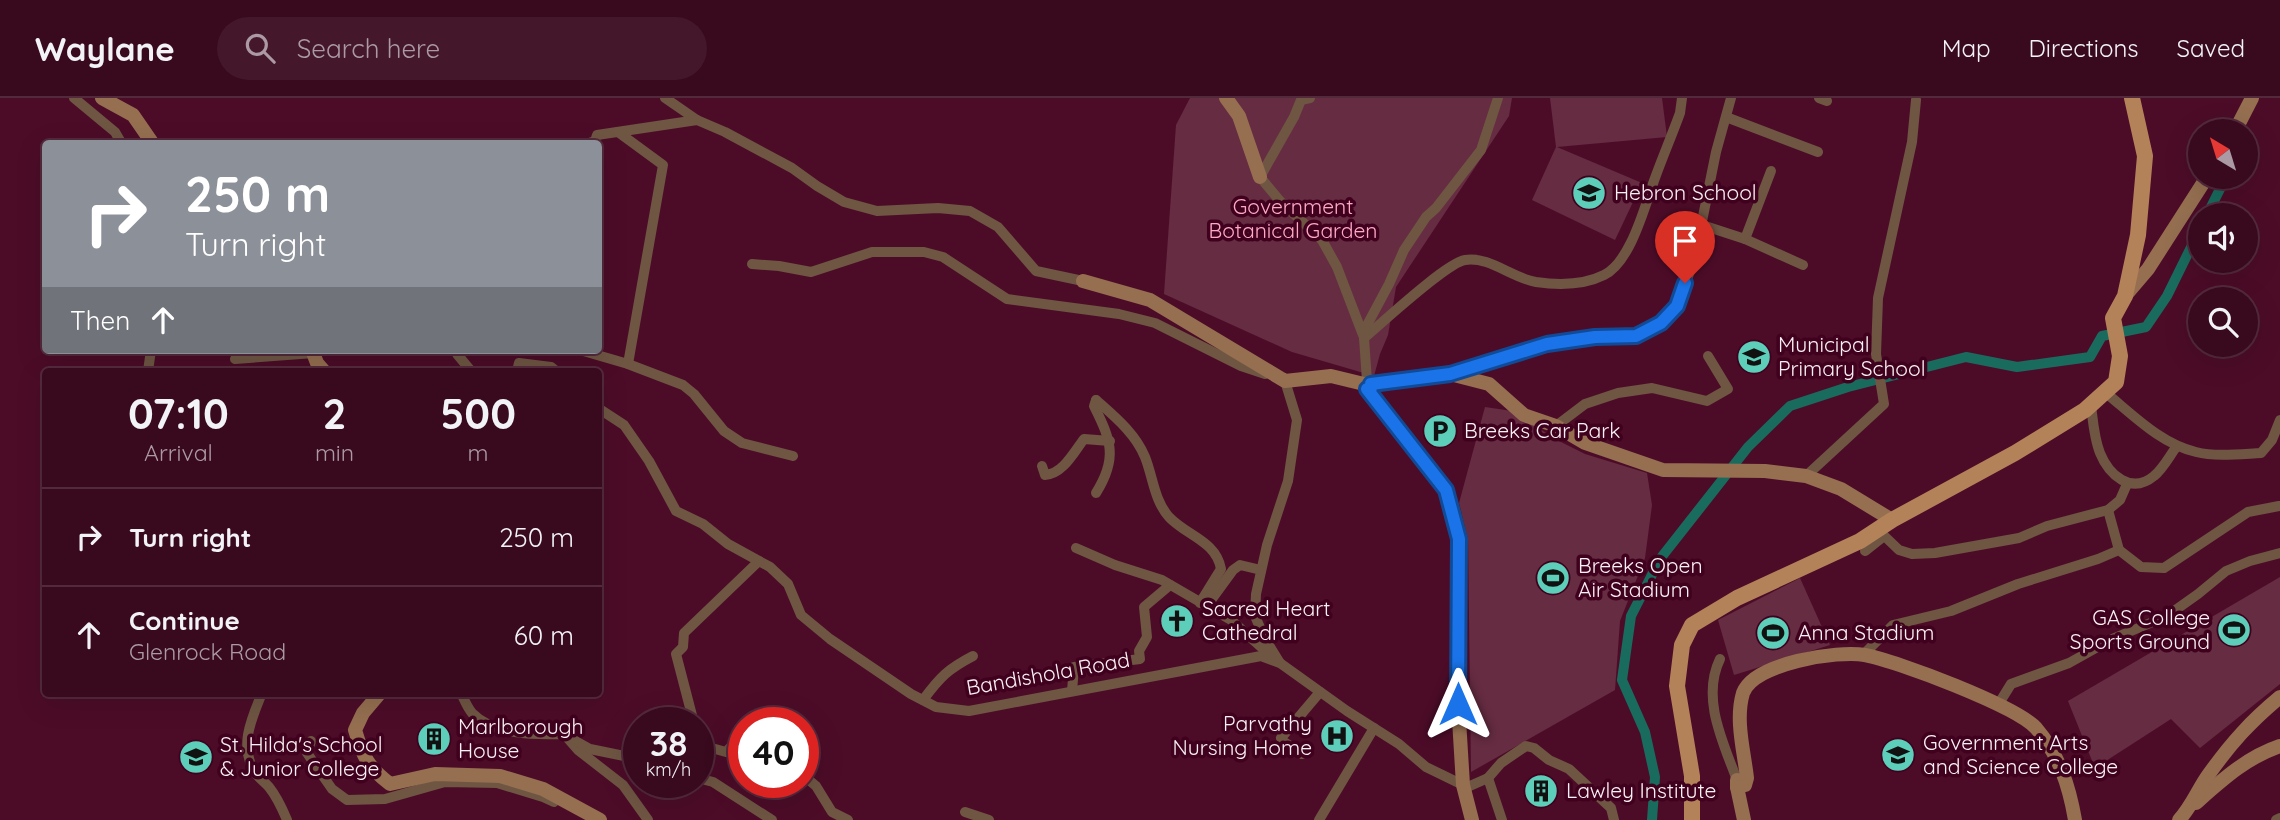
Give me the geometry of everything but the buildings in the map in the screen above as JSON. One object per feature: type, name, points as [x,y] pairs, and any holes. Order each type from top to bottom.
[{"type":"main road","points":[[1692,820],[1692,776],[1677,686],[1682,645],[1692,625],[1737,598],[1881,533],[1892,520],[2015,453],[2091,405],[2111,388],[2120,356],[2113,318],[2123,300],[2138,235],[2145,156],[2132,98]]},
{"type":"street","points":[[74,98],[115,132],[120,140]]},
{"type":"street","points":[[102,98],[133,115],[150,140]]},
{"type":"street","points":[[665,98],[697,120],[792,168],[844,202],[877,211],[938,208],[970,211],[998,227],[1036,271],[1150,300],[1285,381],[1297,419],[1288,481],[1267,545],[1256,594],[1255,616],[1280,663]]},
{"type":"street","points":[[1226,98],[1239,116],[1259,177],[1280,201],[1322,240],[1337,267],[1364,338]]},
{"type":"street","points":[[1259,177],[1301,100],[1310,98]]},
{"type":"street","points":[[1472,820],[1463,787],[1458,704],[1459,539],[1446,490],[1368,385],[1364,338],[1366,327],[1390,284],[1404,250],[1426,217],[1481,150],[1499,98]]},
{"type":"street","points":[[1364,338],[1446,269],[1464,260],[1486,262],[1532,281],[1559,284],[1605,275],[1622,258],[1647,204],[1680,113],[1682,98]]},
{"type":"street","points":[[752,264],[811,272],[872,252],[924,251],[943,257],[1007,299],[1119,314],[1155,323],[1241,366],[1285,381],[1331,376],[1368,385],[1450,374],[1547,344],[1595,337],[1636,336],[1661,323],[1677,306],[1694,261],[1716,152],[1731,98]]},
{"type":"street","points":[[1806,476],[1884,404],[1875,354],[1878,298],[1912,142],[1916,100]]},
{"type":"street","points":[[2242,119],[2250,103]]},
{"type":"street","points":[[1726,117],[1818,152]]},
{"type":"street","points":[[595,140],[597,135],[697,120]]},
{"type":"street","points":[[618,132],[663,165],[628,364]]},
{"type":"street","points":[[1745,239],[1771,171]]},
{"type":"street","points":[[2123,300],[2148,269],[2199,189]]},
{"type":"street","points":[[1702,225],[1745,239],[1803,265]]},
{"type":"street","points":[[235,359],[291,354]]},
{"type":"street","points":[[457,354],[469,368]]},
{"type":"street","points":[[594,354],[683,385],[694,394],[724,431],[742,443],[793,456]]},
{"type":"street","points":[[1556,426],[1585,404],[1618,393],[1652,388],[1707,401],[1728,390],[1708,356]]},
{"type":"street","points":[[518,368],[519,363],[552,368]]},
{"type":"street","points":[[1450,374],[1489,384],[1524,415],[1556,426],[1585,443],[1663,470],[1765,471],[1806,476],[1841,489],[1892,520]]},
{"type":"street","points":[[2111,388],[2149,428],[2177,446],[2198,453],[2261,453],[2272,440],[2280,420]]},
{"type":"street","points":[[1096,492],[1108,471],[1111,447],[1094,405],[1096,400],[1133,436],[1145,457],[1159,503],[1170,517],[1205,542],[1219,556],[1221,569],[1203,605]]},
{"type":"street","points":[[2091,405],[2100,453],[2110,470],[2127,484],[2134,485],[2153,477],[2177,446]]},
{"type":"street","name":"Bandishola Road","points":[[602,411],[624,425],[649,461],[676,511],[703,524],[728,544],[770,567],[788,584],[801,615],[830,639],[936,707],[969,711],[1261,656],[1280,663],[1399,744],[1426,767],[1463,787]]},
{"type":"street","points":[[1042,466],[1045,475],[1053,475],[1084,439],[1110,442]]},
{"type":"street","points":[[1865,551],[1881,533],[1899,550],[1912,554],[1935,553],[2019,538],[2047,526],[2108,510],[2120,500],[2127,484]]},
{"type":"street","points":[[2108,510],[2119,550],[2141,567],[2164,568],[2248,512],[2279,506]]},
{"type":"street","points":[[1076,548],[1115,565],[1162,580],[1231,620],[1280,663]]},
{"type":"street","points":[[1863,655],[1894,625],[1951,611],[2018,584],[2119,550]]},
{"type":"street","points":[[1998,705],[2011,684],[2069,663],[2112,639],[2167,616],[2226,571],[2280,553]]},
{"type":"street","points":[[690,707],[676,654],[683,647],[684,633],[759,561]]},
{"type":"street","points":[[1203,605],[1240,565],[1261,570]]},
{"type":"street","points":[[1072,691],[1074,667],[1140,659],[1139,651],[1147,637],[1144,607],[1170,585]]},
{"type":"street","points":[[1737,783],[1745,785],[1747,778],[1740,724],[1744,691],[1760,676],[1782,664],[1820,657],[1863,655],[1917,671],[1998,705],[2034,726],[2058,759],[2070,790],[2075,820]]},
{"type":"street","points":[[923,700],[940,677],[974,656]]},
{"type":"street","points":[[1720,659],[1713,673],[1713,715],[1737,783],[1744,820]]},
{"type":"street","points":[[1302,754],[1281,738],[1320,692]]},
{"type":"street","points":[[260,697],[247,733],[247,753],[254,772],[267,784],[287,820]]},
{"type":"street","points":[[377,697],[363,713],[355,730],[363,757],[374,772],[390,784],[435,774],[500,776],[543,789],[600,820]]},
{"type":"street","points":[[463,697],[471,712],[485,723],[527,735],[564,734],[590,749],[623,756]]},
{"type":"street","points":[[2190,808],[2207,776],[2248,724],[2280,697]]},
{"type":"street","points":[[1319,820],[1374,728]]},
{"type":"street","points":[[564,734],[578,750],[622,785],[648,820]]},
{"type":"street","points":[[311,741],[307,754],[326,783],[347,800],[385,799],[445,782],[497,783],[543,797],[587,820]]},
{"type":"street","points":[[1463,787],[1488,778],[1501,763],[1526,746],[1569,769],[1611,808],[1614,820]]},
{"type":"street","points":[[2179,820],[2247,761],[2263,751],[2280,746]]},
{"type":"street","points":[[1488,778],[1502,820]]},
{"type":"street","points":[[714,783],[772,820]]},
{"type":"street","points":[[819,791],[832,812],[848,820]]},
{"type":"street","points":[[965,812],[989,820]]},
{"type":"green space","name":"Government Botanical Garden","points":[[1190,98],[1512,98],[1509,116],[1396,287],[1388,335],[1374,376],[1292,352],[1164,294],[1176,125]]},
{"type":"green space","points":[[1550,98],[1662,98],[1667,137],[1557,147],[1642,183],[1615,240],[1532,200],[1556,147]]},
{"type":"green space","name":"Breeks Open Air Stadium","points":[[1485,407],[1512,411],[1557,440],[1585,454],[1647,473],[1652,505],[1645,558],[1620,621],[1615,690],[1471,772],[1468,540],[1459,503]]},
{"type":"green space","name":"GAS College Sports Ground","points":[[2280,577],[2280,684],[2200,748],[2171,719],[2095,768],[2068,701]]},
{"type":"green space","name":"Anna Stadium","points":[[1800,578],[1830,645],[1734,675],[1718,620]]},
{"type":"waterway","points":[[2213,203],[2220,189]]},
{"type":"waterway","points":[[1652,820],[1655,777],[1645,732],[1622,680],[1631,616],[1660,559],[1748,447],[1790,406],[1848,387],[1966,357],[2017,367],[2090,357],[2102,336],[2146,327],[2167,296],[2188,253]]},
{"type":"place","name":"Hebron School","points":[[1589,193]]},
{"type":"place","name":"Municipal Primary School","points":[[1754,357]]},
{"type":"place","name":"Breeks Car Park","points":[[1440,431]]},
{"type":"place","name":"Breeks Open Air Stadium","points":[[1553,578]]},
{"type":"place","name":"Sacred Heart Cathedral","points":[[1177,621]]},
{"type":"place","name":"GAS College Sports Ground","points":[[2234,630]]},
{"type":"place","name":"Anna Stadium","points":[[1773,633]]},
{"type":"place","name":"Parvathy Nursing Home","points":[[1337,736]]},
{"type":"place","name":"Marlborough House","points":[[434,739]]},
{"type":"place","name":"Government Arts and Science College","points":[[1898,755]]},
{"type":"place","name":"St. Hilda's School & Junior College","points":[[196,757]]},
{"type":"place","name":"Lawley Institute","points":[[1541,791]]},
{"type":"route","points":[[1458,704],[1459,539],[1446,490],[1367,389],[1371,388],[1371,384],[1450,374],[1547,344],[1595,337],[1636,336],[1661,323],[1677,306],[1685,283]]}]
